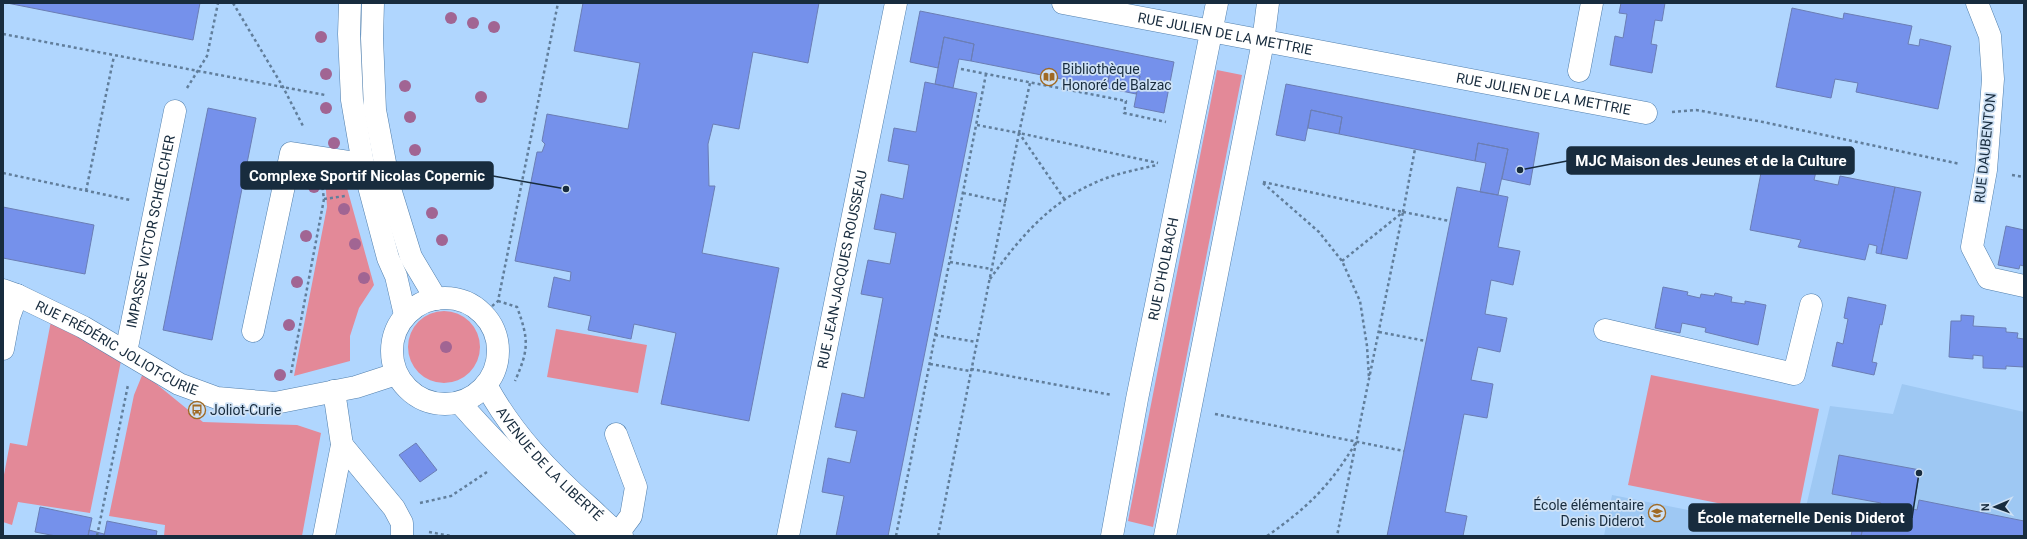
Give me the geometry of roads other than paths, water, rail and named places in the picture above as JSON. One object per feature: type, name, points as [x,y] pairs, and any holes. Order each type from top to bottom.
[{"type":"street","points":[[350,3],[349,34],[352,100],[363,164],[388,258],[396,276],[405,315]]},
{"type":"street","points":[[373,3],[372,38],[375,110],[390,189],[411,257],[436,299]]},
{"type":"street","name":"RUE JEAN-JACQUES ROUSSEAU","points":[[788,536],[896,3]]},
{"type":"street","name":"RUE JULIEN DE LA METTRIE","points":[[1063,3],[1263,42],[1646,113]]},
{"type":"street","name":"RUE D'HOLBACH","points":[[1112,536],[1139,392],[1218,3]]},
{"type":"street","points":[[1165,536],[1263,42],[1268,3]]},
{"type":"street","points":[[1579,71],[1592,3]]},
{"type":"street","name":"RUE DAUBENTON","points":[[1977,3],[1990,36],[1993,79],[1986,170],[1972,247],[1988,278],[2024,286]]},
{"type":"street","name":"IMPASSE VICTOR SCHŒLCHER","points":[[134,357],[157,206],[175,112]]},
{"type":"street","points":[[253,331],[291,153],[363,164]]},
{"type":"street","points":[[3,349],[10,317],[10,292]]},
{"type":"street","name":"RUE FRÉDÉRIC JOLIOT-CURIE","points":[[10,292],[82,327],[179,384],[217,398],[275,403],[356,387],[396,374]]},
{"type":"street","points":[[453,298],[469,304],[491,308],[492,327],[497,341],[498,357],[494,371],[486,385],[474,396],[460,403],[445,405],[430,403],[416,397],[405,387],[396,374],[392,359],[392,343],[396,328],[405,315],[419,304],[436,299],[453,298]]},
{"type":"street","points":[[1605,330],[1794,374],[1811,305]]},
{"type":"street","name":"AVENUE DE LA LIBERTÉ","points":[[486,385],[500,411],[526,443],[554,474],[619,535]]},
{"type":"street","points":[[324,536],[342,445],[334,391]]},
{"type":"street","name":"AVENUE DE LA LIBERTÉ","points":[[460,403],[509,457],[530,474],[593,536]]},
{"type":"street","points":[[616,434],[636,487],[631,516],[619,535]]},
{"type":"street","points":[[342,445],[394,508],[402,523],[402,536]]},
{"type":"place","name":"Bibliothèque Honoré de Balzac","points":[[1049,77]]},
{"type":"place","name":"MJC Maison des Jeunes et de la Culture","points":[[1520,170]]},
{"type":"place","name":"Complexe Sportif Nicolas Copernic","points":[[566,189]]},
{"type":"place","name":"Joliot-Curie","points":[[197,410]]},
{"type":"place","name":"École maternelle Denis Diderot","points":[[1919,473]]},
{"type":"place","name":"École élémentaire Denis Diderot","points":[[1657,513]]}]
